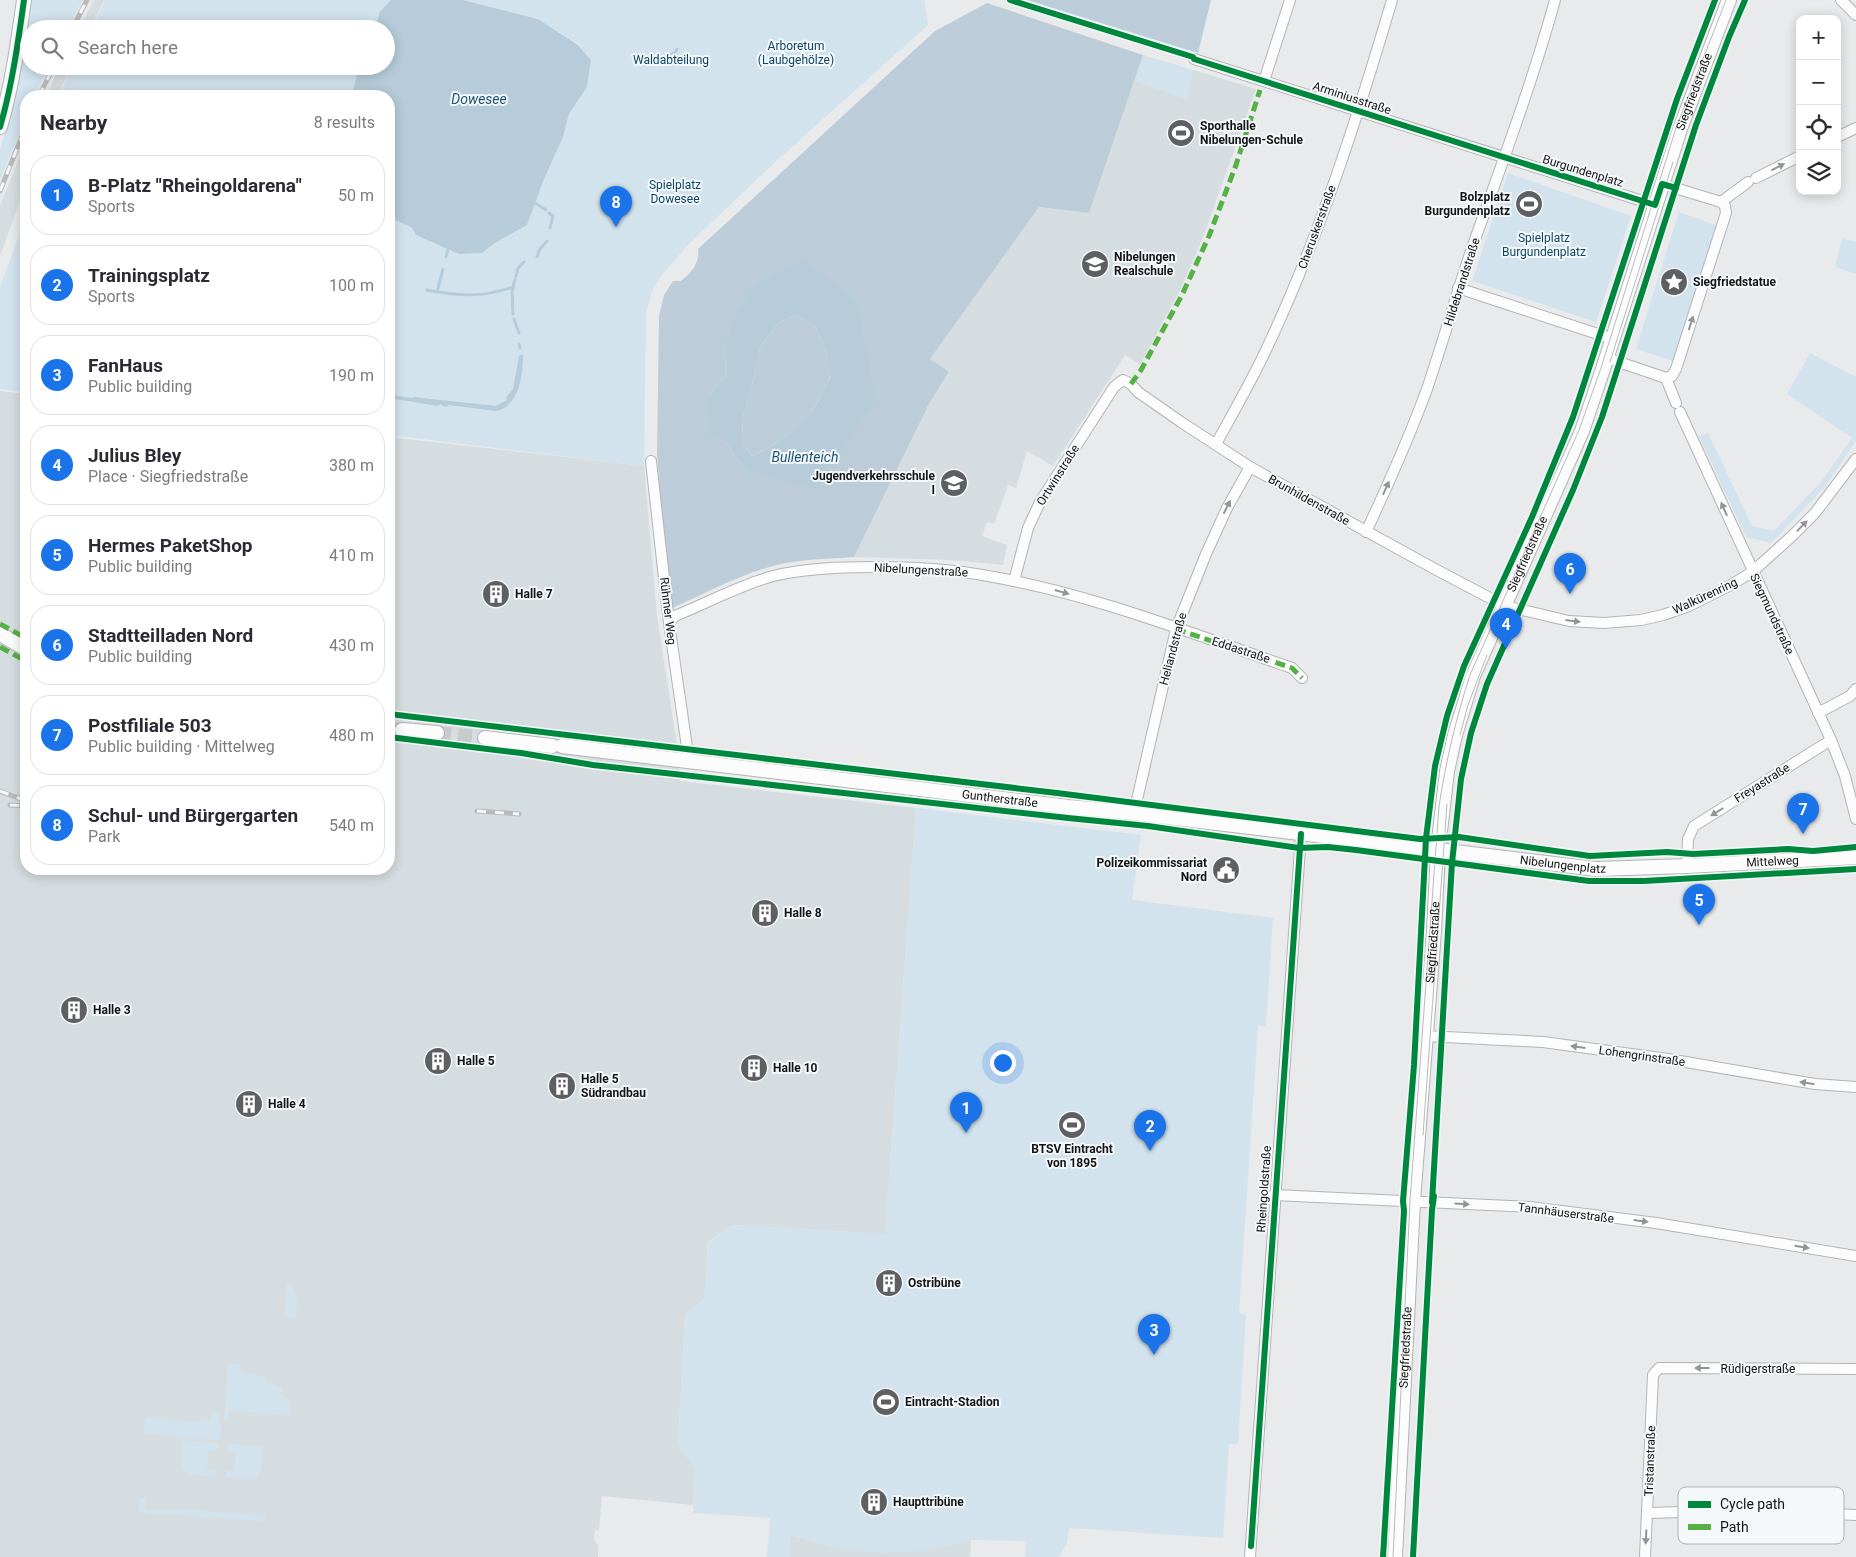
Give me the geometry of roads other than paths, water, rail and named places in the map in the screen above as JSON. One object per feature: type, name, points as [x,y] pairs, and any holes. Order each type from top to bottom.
[{"type":"street","points":[[21,20],[24,0]]},
{"type":"street","points":[[1264,82],[1290,0]]},
{"type":"street","name":"Cheruskerstraße","points":[[1216,444],[1265,352],[1304,266],[1358,111],[1392,0]]},
{"type":"street","name":"Hildebrandstraße","points":[[1366,532],[1403,451],[1444,339],[1458,288],[1534,72],[1555,0]]},
{"type":"street","name":"Siegfriedstraße","points":[[1396,1557],[1413,1201],[1444,786],[1455,735],[1473,676],[1582,431],[1680,129],[1729,0]]},
{"type":"street","points":[[1841,0],[1856,15]]},
{"type":"street","points":[[0,127],[6,106],[20,26]]},
{"type":"street","name":"Arminiusstraße","points":[[1194,59],[1504,158]]},
{"type":"street","points":[[1841,135],[1856,128]]},
{"type":"street","name":"Burgundenplatz","points":[[1504,158],[1656,206]]},
{"type":"street","points":[[1721,202],[1752,180],[1796,158]]},
{"type":"street","points":[[1607,358],[1666,378],[1672,376],[1676,369],[1726,213],[1726,206],[1721,202],[1662,184]]},
{"type":"street","points":[[1458,288],[1613,339]]},
{"type":"street","name":"Siegmundstraße","points":[[1666,378],[1752,572],[1831,740],[1845,776],[1856,819]]},
{"type":"street","name":"Brunhildenstraße","points":[[1123,380],[1250,467],[1366,532],[1505,606]]},
{"type":"street","name":"Ortwinstraße","points":[[1014,581],[1028,528],[1040,502],[1114,388],[1123,380]]},
{"type":"street","name":"Walkürenring","points":[[1505,606],[1569,621],[1604,623],[1641,620],[1689,606],[1752,572],[1815,513],[1856,459]]},
{"type":"street","name":"Rühmer Weg","points":[[651,461],[669,623],[688,761]]},
{"type":"street","name":"Heliandstraße","points":[[1134,813],[1176,629],[1208,549],[1227,508],[1250,467]]},
{"type":"street","name":"Nibelungenstraße","points":[[669,623],[675,616],[772,576],[815,569],[856,567],[936,569],[1014,581],[1064,593],[1176,629]]},
{"type":"street","name":"Eddastraße","points":[[1176,629],[1292,668],[1302,678]]},
{"type":"street","points":[[0,634],[20,646]]},
{"type":"street","points":[[1818,713],[1853,694],[1856,689]]},
{"type":"street","points":[[402,730],[437,733]]},
{"type":"street","name":"Guntherstraße","points":[[486,738],[1438,849]]},
{"type":"street","name":"Freyastraße","points":[[1687,866],[1688,839],[1694,826],[1831,740]]},
{"type":"street","name":"Rheingoldstraße","points":[[1250,1557],[1274,1195],[1301,834]]},
{"type":"street","name":"Nibelungenplatz","points":[[1438,849],[1596,869],[1717,865]]},
{"type":"street","name":"Mittelweg","points":[[1717,865],[1856,857]]},
{"type":"street","name":"Lohengrinstraße","points":[[1426,1036],[1543,1042],[1668,1059],[1814,1084],[1856,1087]]},
{"type":"street","name":"Tannhäuserstraße","points":[[1274,1195],[1530,1207],[1656,1223],[1856,1256]]},
{"type":"street","name":"Rüdigerstraße","points":[[1659,1368],[1856,1369]]},
{"type":"street","name":"Tristanstraße","points":[[1645,1557],[1654,1375],[1659,1368]]},
{"type":"street","points":[[1648,1513],[1678,1512]]},
{"type":"water","name":"Dowesee","points":[[391,0],[463,0],[538,19],[578,45],[591,60],[587,87],[569,114],[563,137],[544,179],[527,225],[495,243],[482,253],[459,254],[416,235],[412,228],[395,220],[395,90],[353,90],[357,75],[395,75],[395,20],[378,20],[380,11]]},
{"type":"water","name":"Bullenteich","points":[[804,259],[857,301],[876,399],[818,489],[745,470],[724,440],[710,436],[708,398],[727,374],[725,345],[736,314],[756,284]],"holes":[[[796,316],[815,326],[825,348],[831,376],[816,405],[804,421],[784,438],[752,456],[743,444],[742,419],[749,398],[761,345],[779,322]]]},
{"type":"water","points":[[523,354],[522,371],[515,396],[504,408],[496,411],[448,405],[447,407],[441,404],[438,406],[395,399],[395,396],[496,406],[507,400],[506,398],[513,389],[519,356]]},
{"type":"waterway","points":[[645,65],[649,61],[675,53],[677,49]]},
{"type":"waterway","points":[[535,203],[546,210]]},
{"type":"waterway","points":[[549,213],[553,216],[550,228]]},
{"type":"waterway","points":[[537,257],[540,249],[547,241]]},
{"type":"waterway","points":[[446,257],[448,249]]},
{"type":"waterway","points":[[516,276],[518,268],[524,262]]},
{"type":"waterway","points":[[437,292],[443,269]]},
{"type":"waterway","points":[[513,314],[512,292],[515,279]]},
{"type":"waterway","points":[[427,290],[470,295],[502,291],[513,287]]},
{"type":"waterway","points":[[514,319],[519,333]]},
{"type":"waterway","points":[[519,344],[520,348]]},
{"type":"tunnel","points":[[395,729],[402,730]]},
{"type":"tunnel","points":[[437,733],[485,738]]},
{"type":"tram line","points":[[1393,1557],[1410,1201],[1439,806],[1448,756],[1470,675],[1579,430],[1601,368],[1676,128],[1726,0]]},
{"type":"tram line","points":[[1610,362],[1673,162]]},
{"type":"tram line","points":[[1460,735],[1468,705],[1487,655]]},
{"type":"tram line","points":[[1423,1135],[1447,804]]},
{"type":"railway","points":[[77,20],[87,0]]},
{"type":"railway","points":[[42,90],[50,75]]},
{"type":"railway","points":[[0,191],[20,141]]},
{"type":"railway","points":[[0,791],[20,799]]},
{"type":"railway","points":[[10,805],[20,806]]},
{"type":"railway","points":[[477,811],[519,814]]},
{"type":"place","name":"Sporthalle Nibelungen-Schule","points":[[1181,133]]},
{"type":"place","name":"Bolzplatz Burgundenplatz","points":[[1529,204]]},
{"type":"place","name":"Schul- und Bürgergarten","points":[[616,227]]},
{"type":"place","name":"Nibelungen Realschule","points":[[1095,264]]},
{"type":"place","name":"Siegfriedstatue","points":[[1674,282]]},
{"type":"place","name":"Jugendverkehrsschule I","points":[[954,483]]},
{"type":"place","name":"Halle 7","points":[[496,594]]},
{"type":"place","name":"Stadtteilladen Nord","points":[[1570,594]]},
{"type":"place","name":"Julius Bley","points":[[1506,649]]},
{"type":"place","name":"Postfiliale 503","points":[[1803,834]]},
{"type":"place","name":"Polizeikommissariat Nord","points":[[1226,870]]},
{"type":"place","name":"Halle 8","points":[[765,913]]},
{"type":"place","name":"Hermes PaketShop","points":[[1699,925]]},
{"type":"place","name":"Halle 3","points":[[74,1010]]},
{"type":"place","name":"Halle 5","points":[[438,1061]]},
{"type":"place","name":"Halle 10","points":[[754,1068]]},
{"type":"place","name":"Halle 5 Südrandbau","points":[[562,1086]]},
{"type":"place","name":"Halle 4","points":[[249,1104]]},
{"type":"place","name":"BTSV Eintracht von 1895","points":[[1072,1125]]},
{"type":"place","name":"B-Platz \"Rheingoldarena\"","points":[[966,1133]]},
{"type":"place","name":"Trainingsplatz","points":[[1150,1151]]},
{"type":"place","name":"Ostribüne","points":[[889,1283]]},
{"type":"place","name":"FanHaus","points":[[1154,1355]]},
{"type":"place","name":"Eintracht-Stadion","points":[[886,1402]]},
{"type":"place","name":"Haupttribüne","points":[[874,1502]]},
{"type":"park label","name":"Arboretum (Laubgehölze)","points":[[796,53]]},
{"type":"park label","name":"Waldabteilung","points":[[671,60]]},
{"type":"park label","name":"Spielplatz Dowesee","points":[[675,192]]},
{"type":"park label","name":"Spielplatz Burgundenplatz","points":[[1544,245]]}]
